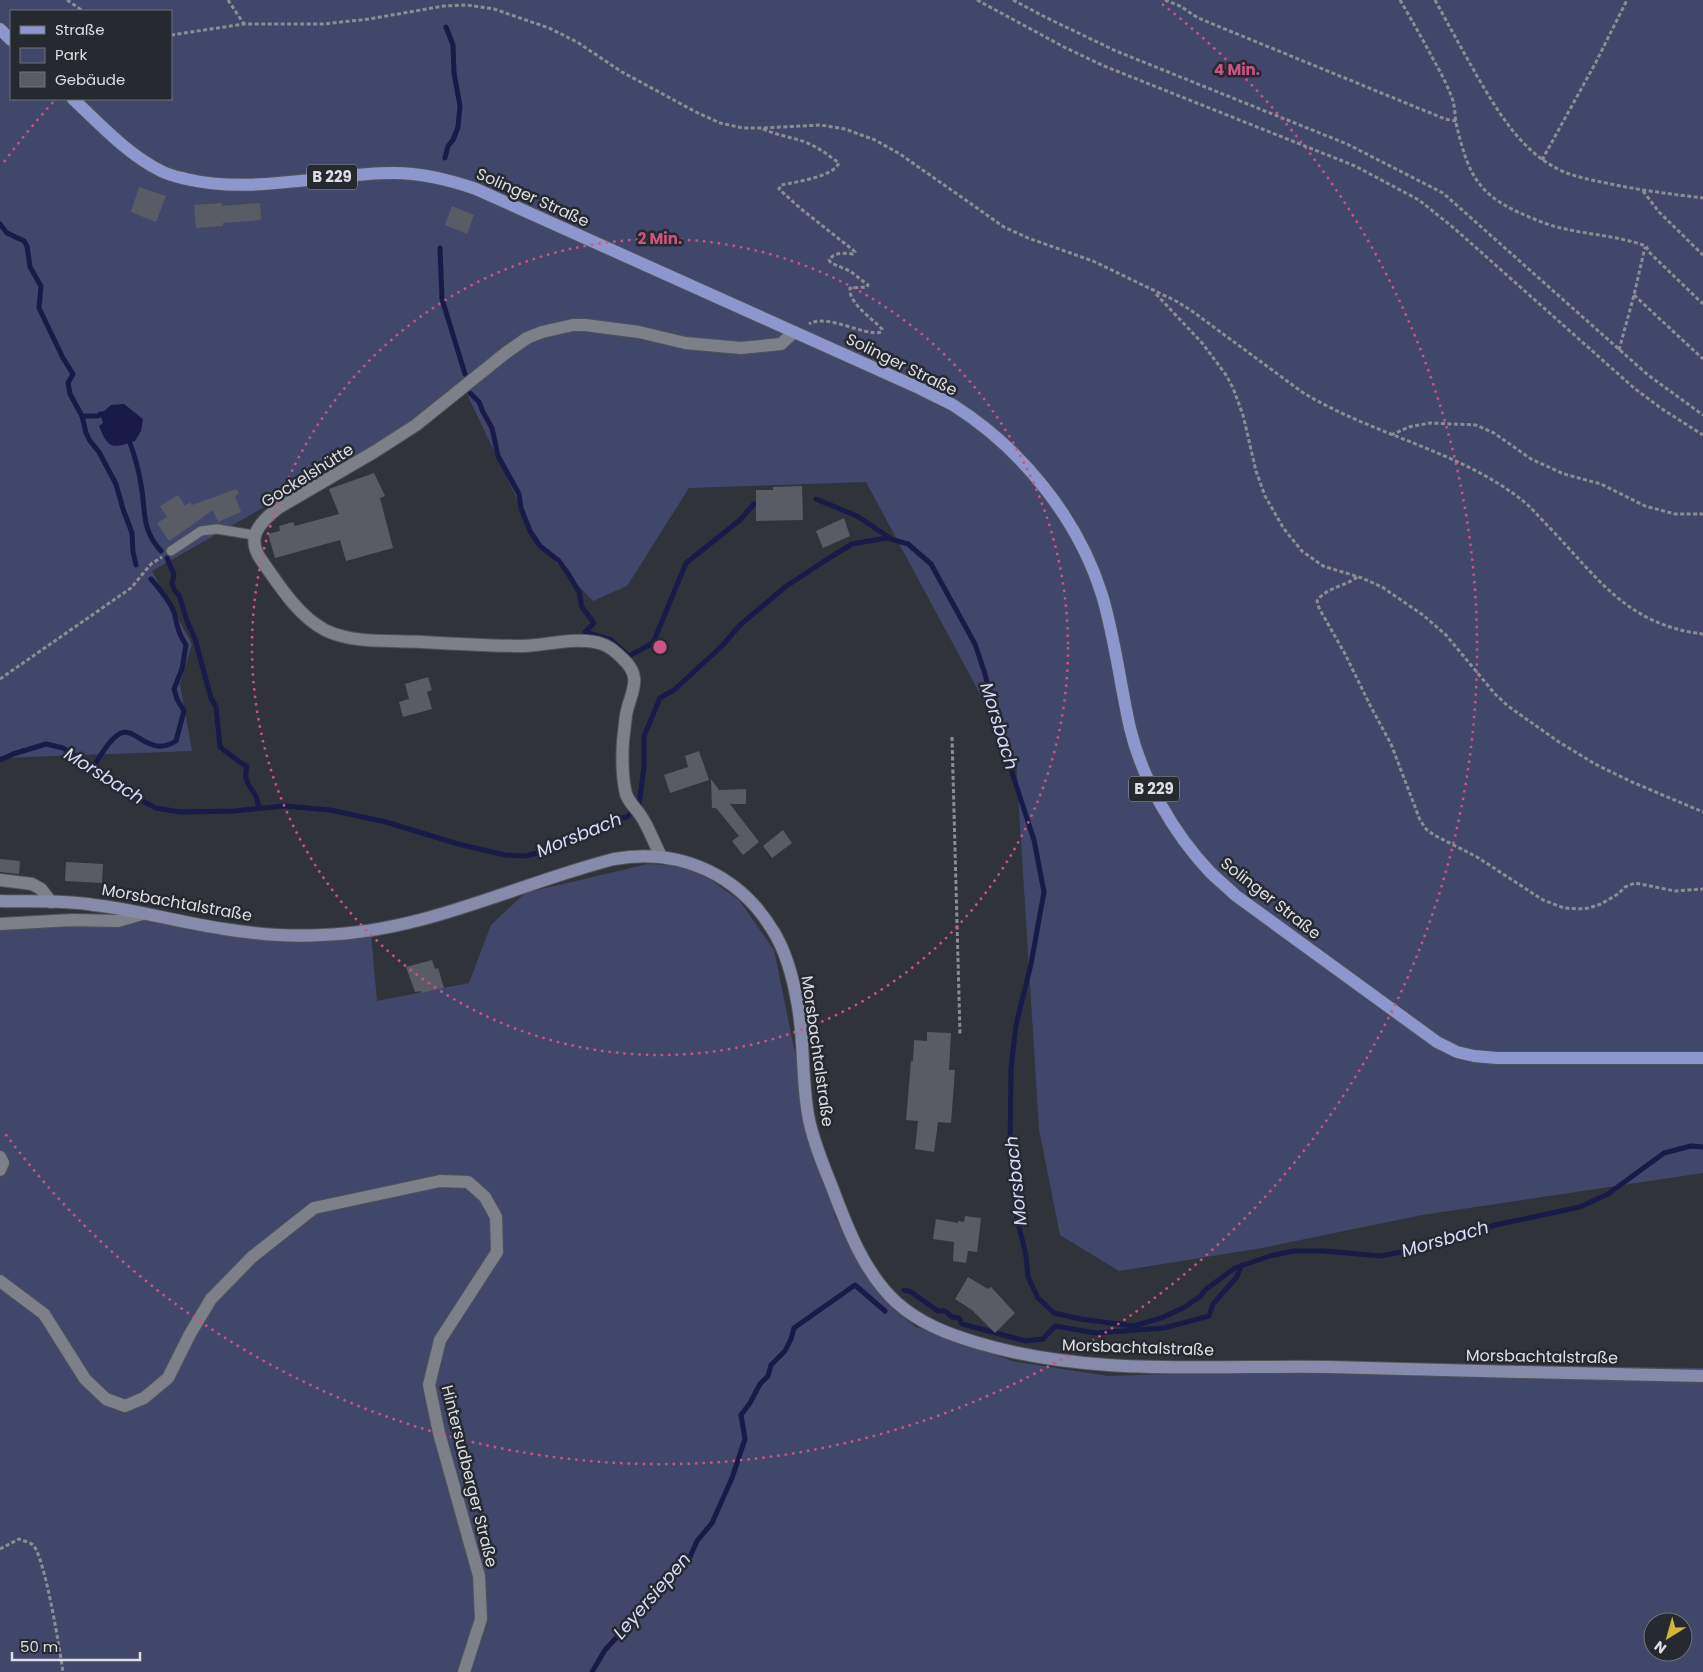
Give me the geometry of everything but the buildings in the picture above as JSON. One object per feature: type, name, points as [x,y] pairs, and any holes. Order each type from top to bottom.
[{"type":"main road","points":[[0,29],[10,39]]},
{"type":"main road","name":"Solinger Straße","points":[[75,100],[115,138],[156,169],[197,182],[230,185],[395,173],[456,182],[476,189],[919,388],[952,405],[997,438],[1044,487],[1079,542],[1102,594],[1131,730],[1139,757],[1165,811],[1178,833],[1210,872],[1235,895],[1438,1042],[1457,1052],[1474,1056],[1535,1059],[1703,1058]]},
{"type":"main road","name":"Morsbachtalstraße","points":[[0,901],[94,904],[224,929],[322,935],[359,932],[423,920],[614,859],[629,856],[661,856],[682,860],[710,871],[724,880],[750,902],[775,935],[789,966],[798,1007],[805,1099],[809,1121],[814,1140],[839,1206],[864,1259],[883,1288],[909,1312],[940,1331],[1016,1354],[1100,1365],[1326,1367],[1703,1376]]},
{"type":"street","name":"Gockelshütte","points":[[254,535],[266,517],[278,508],[416,425],[508,352],[527,338],[542,332],[573,325],[585,325],[638,332],[685,343],[741,348],[782,344],[794,332]]},
{"type":"street","points":[[254,535],[254,545],[258,556],[284,591],[315,623],[337,634],[367,639],[487,645],[524,646],[584,641],[603,644],[613,650],[625,661],[634,676],[635,684],[626,715],[623,743],[626,794],[631,804],[641,815],[661,856]]},
{"type":"street","points":[[0,880],[32,884],[41,889],[51,902]]},
{"type":"street","points":[[0,924],[72,920],[118,921],[142,914]]},
{"type":"street","points":[[0,1157],[3,1163],[0,1170]]},
{"type":"street","name":"Hintersudberger Straße","points":[[0,1281],[44,1314],[85,1380],[106,1399],[124,1406],[144,1398],[168,1378],[190,1334],[211,1299],[252,1257],[314,1208],[440,1181],[468,1182],[485,1197],[496,1217],[496,1252],[440,1340],[429,1385],[439,1432],[479,1576],[481,1618],[464,1672]]},
{"type":"lane","points":[[171,551],[201,531],[216,529],[254,535]]},
{"type":"path","points":[[67,0],[82,10]]},
{"type":"path","points":[[228,0],[244,24]]},
{"type":"path","points":[[977,0],[1064,47],[1104,66],[1356,166],[1419,200],[1455,229],[1634,388],[1662,410],[1703,435]]},
{"type":"path","points":[[1013,0],[1116,51],[1347,144],[1443,193],[1648,375],[1703,415]]},
{"type":"path","points":[[1165,0],[1180,6],[1198,18],[1445,119],[1456,121]]},
{"type":"path","points":[[1400,0],[1445,82],[1453,102],[1466,160],[1473,176],[1482,188],[1495,199],[1523,215],[1556,228],[1633,241],[1646,246],[1649,252],[1703,304]]},
{"type":"path","points":[[1435,0],[1460,46],[1510,129],[1542,160],[1562,171],[1583,178],[1642,191],[1703,198]]},
{"type":"path","points":[[1542,160],[1596,62],[1627,0]]},
{"type":"path","points":[[172,35],[244,24],[342,22],[401,15],[444,6],[466,5],[494,10],[549,28],[577,42],[622,72],[720,123],[743,128],[821,125],[845,129],[876,140],[900,154],[1004,227],[1028,238],[1093,261],[1192,311],[1302,392],[1334,411],[1459,463],[1509,490],[1525,502],[1620,602],[1642,616],[1682,630],[1703,634]]},
{"type":"path","points":[[762,128],[812,145],[839,163],[830,172],[810,180],[781,185],[779,189],[855,252],[853,254],[836,254],[830,260],[868,284],[867,287],[852,287],[849,293],[854,302],[882,329],[881,332],[874,334],[845,325],[821,321],[812,322],[794,332]]},
{"type":"path","points":[[1642,191],[1658,212],[1703,255]]},
{"type":"path","points":[[1619,350],[1646,246]]},
{"type":"path","points":[[1154,291],[1202,344],[1234,388],[1244,415],[1260,484],[1284,529],[1302,551],[1316,562],[1382,587],[1431,621],[1446,635],[1495,694],[1508,706],[1551,736],[1595,764],[1703,812]]},
{"type":"path","points":[[1634,295],[1703,359]]},
{"type":"path","points":[[1391,435],[1409,427],[1430,423],[1476,424],[1494,432],[1531,459],[1564,474],[1602,484],[1646,506],[1675,514],[1703,514]]},
{"type":"path","points":[[0,679],[131,588],[152,564],[171,551]]},
{"type":"path","points":[[1358,577],[1350,583],[1320,596],[1317,601],[1391,744],[1416,809],[1426,829],[1492,866],[1542,900],[1564,908],[1589,908],[1601,904],[1618,894],[1625,887],[1635,884],[1675,891],[1703,889]]},
{"type":"path","points":[[952,737],[960,1034]]},
{"type":"path","points":[[0,1549],[19,1538],[33,1545],[41,1559],[63,1672]]},
{"type":"green space","points":[[0,0],[1703,0],[1703,1173],[1422,1215],[1262,1248],[1119,1271],[1060,1235],[1039,1129],[1016,761],[866,482],[689,488],[627,586],[593,601],[539,545],[466,392],[152,571],[192,644],[180,684],[192,751],[0,758]]},
{"type":"green space","points":[[648,864],[681,866],[711,880],[739,900],[774,950],[794,1048],[835,1217],[865,1269],[893,1309],[916,1327],[1012,1361],[1108,1376],[1248,1371],[1330,1364],[1703,1368],[1703,1672],[0,1672],[0,920],[158,916],[283,934],[371,935],[377,1001],[469,983],[491,925],[525,893]]},
{"type":"shaded area","points":[[124,404],[143,419],[141,431],[135,441],[116,446],[108,443],[105,439],[99,426],[103,423],[101,417],[98,416],[98,412],[104,411],[111,405]]},
{"type":"waterway","points":[[445,158],[448,146],[453,140],[458,127],[460,106],[454,73],[453,45],[446,27]]},
{"type":"waterway","points":[[0,224],[7,233],[24,241],[27,246],[30,267],[41,286],[39,308],[63,358],[73,374],[68,383],[70,394],[82,416],[86,433],[99,452],[116,484],[132,533],[136,565]]},
{"type":"waterway","points":[[440,248],[442,299],[465,374]]},
{"type":"waterway","points":[[470,393],[479,402],[492,428],[498,456],[519,494],[521,508],[530,531],[540,546],[559,561],[569,575],[579,592],[582,607],[594,623],[585,632],[611,640],[629,656],[653,643],[686,563],[740,520],[754,504]]},
{"type":"waterway","points":[[82,416],[98,416]]},
{"type":"waterway","points":[[130,443],[139,474],[147,528],[161,551]]},
{"type":"waterway","points":[[816,499],[857,516],[890,538]]},
{"type":"waterway","name":"Morsbach","points":[[0,760],[46,744],[63,748],[131,795],[156,808],[180,812],[234,811],[284,806],[330,810],[386,822],[458,844],[505,855],[525,856],[546,851],[617,819],[627,817],[639,805],[644,767],[644,736],[660,698],[674,690],[722,646],[740,625],[785,587],[852,544],[887,538],[908,544],[931,564],[975,644],[985,674],[1005,751],[1034,840],[1044,892],[1031,964],[1016,1025],[1011,1069],[1010,1150],[1016,1213],[1026,1256],[1028,1277],[1038,1298],[1054,1313],[1080,1319],[1134,1326],[1161,1318],[1183,1308],[1235,1268],[1270,1256],[1294,1251],[1324,1251],[1380,1256],[1418,1249],[1495,1225],[1580,1207],[1608,1194],[1664,1153],[1691,1146],[1703,1147]]},
{"type":"waterway","points":[[167,558],[174,575],[172,583],[174,590],[179,595],[195,639],[211,698],[216,707],[220,747],[247,766],[247,781],[256,796],[259,808]]},
{"type":"waterway","points":[[93,767],[109,744],[121,733],[127,732],[158,746],[176,741],[184,711],[174,689],[182,669],[186,645],[179,633],[172,608],[151,579]]},
{"type":"waterway","name":"Leyersiepen","points":[[904,1290],[911,1292],[938,1311],[945,1311],[952,1317],[959,1318],[962,1324],[1026,1341],[1043,1339],[1055,1326],[1096,1333],[1164,1328],[1209,1316],[1213,1304],[1236,1278],[1242,1265]]},
{"type":"waterway","name":"Leyersiepen","points":[[592,1672],[605,1650],[641,1611],[652,1593],[667,1576],[690,1557],[697,1541],[712,1523],[732,1478],[745,1439],[741,1415],[760,1384],[768,1376],[771,1365],[785,1351],[794,1328],[855,1285],[885,1311]]}]
